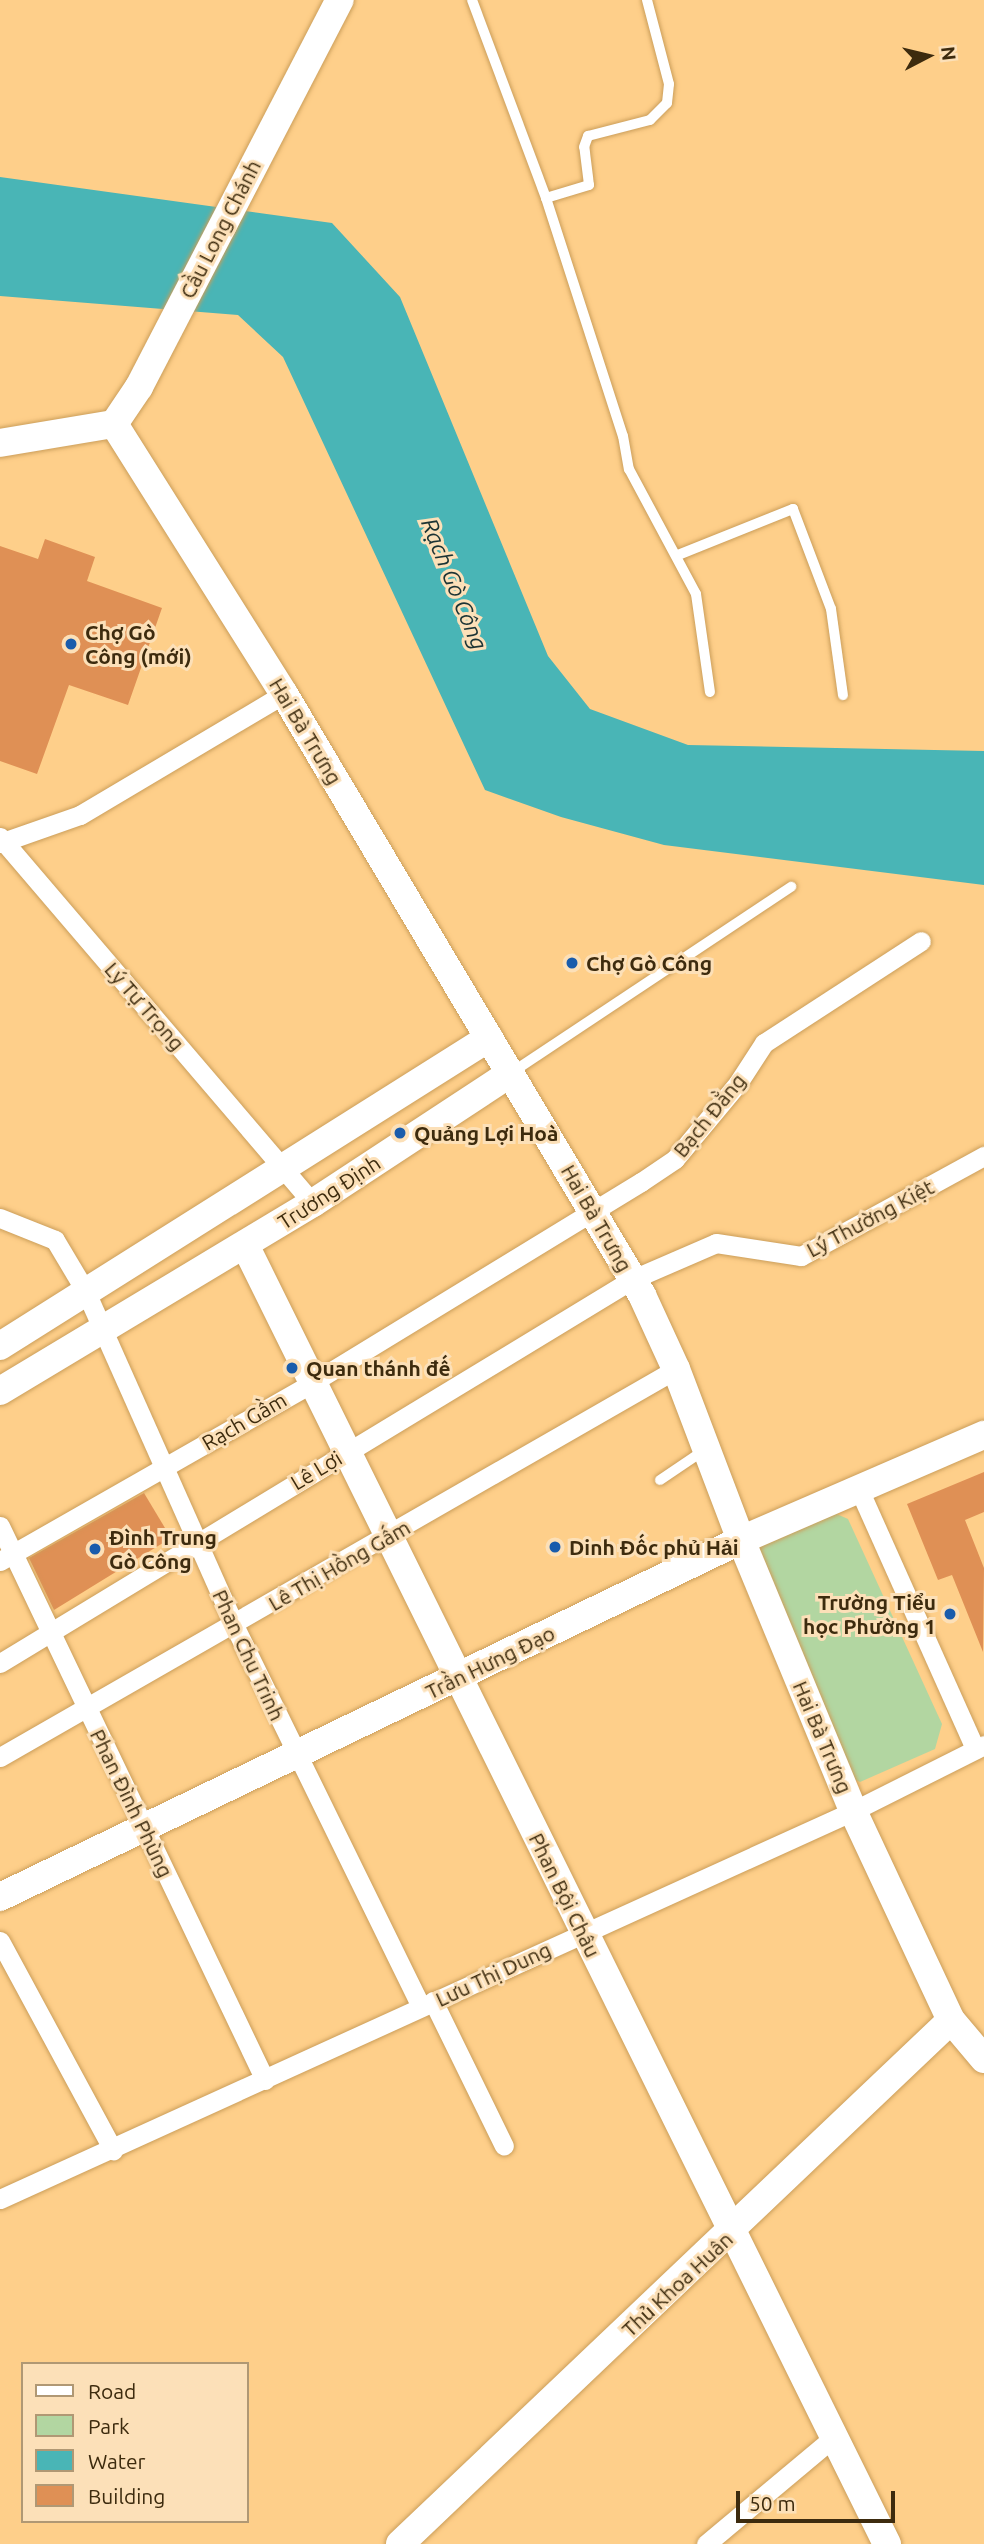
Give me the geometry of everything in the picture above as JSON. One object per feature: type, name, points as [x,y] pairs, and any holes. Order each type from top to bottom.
[{"type":"street","name":"Cầu Long Chánh","points":[[114,424],[139,387],[300,72],[340,0]]},
{"type":"street","points":[[0,443],[114,424]]},
{"type":"street","name":"Hai Bà Trưng","points":[[114,424],[284,694],[633,1279],[676,1369],[741,1540],[853,1811],[951,2020],[984,2059]]},
{"type":"street","name":"Lý Tự Trọng","points":[[284,694],[80,815],[2,841],[313,1203]]},
{"type":"street","name":"Bạch Đằng","points":[[593,1211],[675,1159],[738,1083],[764,1043],[921,941]]},
{"type":"street","name":"Trương Định","points":[[0,1346],[285,1169],[489,1038]]},
{"type":"street","name":"Trương Định","points":[[0,1391],[313,1203],[511,1073]]},
{"type":"street","name":"Lý Thường Kiệt","points":[[633,1279],[716,1244],[801,1256],[983,1161]]},
{"type":"street","name":"Rạch Gầm","points":[[6,1558],[315,1381],[593,1211]]},
{"type":"street","name":"Phan Chu Trinh","points":[[0,1218],[55,1240],[86,1292],[233,1625],[295,1754],[503,2146]]},
{"type":"street","name":"Phan Bội Châu","points":[[245,1245],[315,1381],[388,1537],[460,1677],[887,2544]]},
{"type":"street","name":"Lê Lợi","points":[[0,1663],[633,1279]]},
{"type":"street","name":"Lê Thị Hồng Gấm","points":[[0,1757],[388,1537],[676,1369]]},
{"type":"street","name":"Trần Hưng Đạo","points":[[0,1897],[741,1540],[858,1487],[984,1435]]},
{"type":"street","points":[[858,1487],[980,1747]]},
{"type":"street","name":"Phan Đình Phùng","points":[[0,1526],[6,1558],[49,1633],[265,2080]]},
{"type":"street","name":"Lưu Thị Dung","points":[[0,2199],[113,2150],[853,1811],[980,1747]]},
{"type":"street","points":[[0,1941],[113,2150]]},
{"type":"street","name":"Thủ Khoa Huân","points":[[400,2544],[732,2232],[951,2020]]},
{"type":"street","points":[[706,2544],[834,2437]]},
{"type":"lane","points":[[472,0],[546,198],[623,436],[629,469],[678,555],[696,594],[710,692]]},
{"type":"lane","points":[[546,198],[589,185],[584,148],[588,136],[650,120],[667,103],[669,84],[647,0]]},
{"type":"lane","points":[[678,555],[793,509],[831,608],[844,695]]},
{"type":"lane","name":"Trương Định","points":[[511,1073],[791,887]]},
{"type":"lane","points":[[660,1480],[706,1448]]},
{"type":"green space","points":[[830,1511],[848,1519],[942,1724],[935,1749],[860,1782],[835,1769],[750,1558],[757,1541]]},
{"type":"water","name":"Rạch Gò Công","points":[[0,177],[332,223],[400,297],[548,656],[590,709],[688,745],[984,751],[984,885],[664,845],[561,817],[485,790],[283,357],[238,315],[0,296]]},
{"type":"building","points":[[45,539],[95,557],[87,581],[162,608],[128,705],[69,685],[37,774],[0,761],[0,546],[38,559]]},
{"type":"building","points":[[984,1472],[984,1512],[965,1520],[984,1568],[983,1652],[952,1575],[938,1580],[907,1504]]},
{"type":"building","name":"Đình Trung Gò Công","points":[[144,1493],[171,1538],[54,1610],[29,1558]]},
{"type":"place","name":"Chợ Gò Công (mới)","points":[[71,644]]},
{"type":"place","name":"Chợ Gò Công","points":[[572,963]]},
{"type":"place","name":"Quảng Lợi Hoà","points":[[400,1133]]},
{"type":"place","name":"Quan thánh đế","points":[[292,1368]]},
{"type":"place","name":"Dinh Đốc phủ Hải","points":[[555,1547]]},
{"type":"place","name":"Đình Trung Gò Công","points":[[95,1549]]},
{"type":"place","name":"Trường Tiểu học Phường 1","points":[[950,1614]]}]
